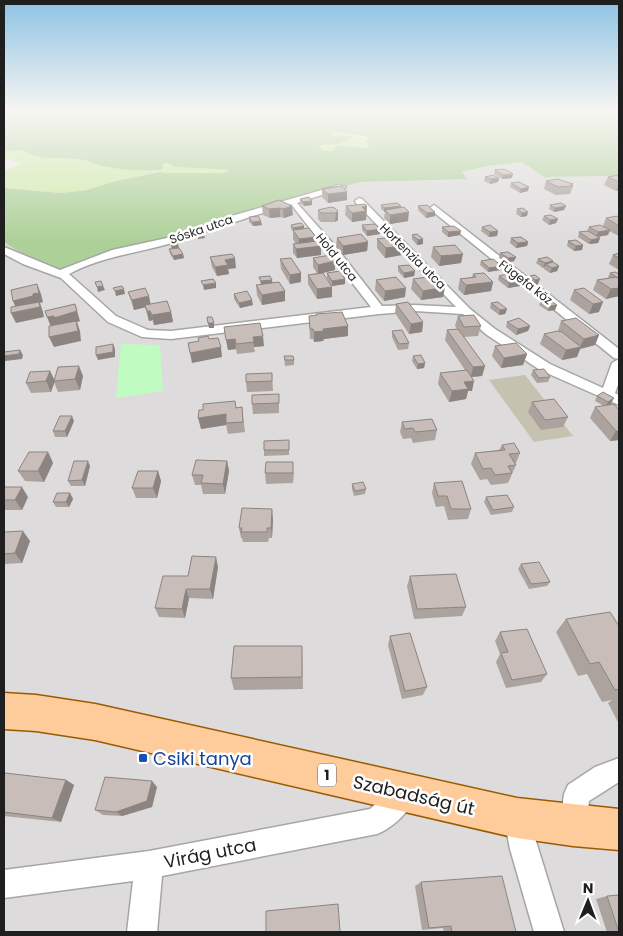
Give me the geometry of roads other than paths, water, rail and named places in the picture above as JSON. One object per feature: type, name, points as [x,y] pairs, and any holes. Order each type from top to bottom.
[{"type":"main road","name":"Szabadság út","points":[[4,711],[36,713],[94,722],[517,818],[619,830]]},
{"type":"street","name":"Sóska utca","points":[[61,274],[116,252],[170,240],[254,212],[342,187]]},
{"type":"street","name":"Hortenzia utca","points":[[359,201],[466,311]]},
{"type":"street","name":"Hold utca","points":[[295,205],[379,310]]},
{"type":"street","name":"Fügefa köz","points":[[434,208],[619,355]]},
{"type":"street","points":[[4,250],[27,262],[61,274],[112,319],[146,334],[171,335],[379,310],[415,308],[466,311],[491,332],[545,367],[614,397],[619,363]]},
{"type":"street","points":[[573,826],[577,794],[604,776],[619,770]]},
{"type":"street","name":"Virág utca","points":[[4,884],[149,865],[378,821],[406,794]]},
{"type":"street","points":[[517,818],[524,849],[549,932]]},
{"type":"street","points":[[142,932],[149,865]]},
{"type":"place","name":"Csiki tanya","points":[[143,758]]}]
